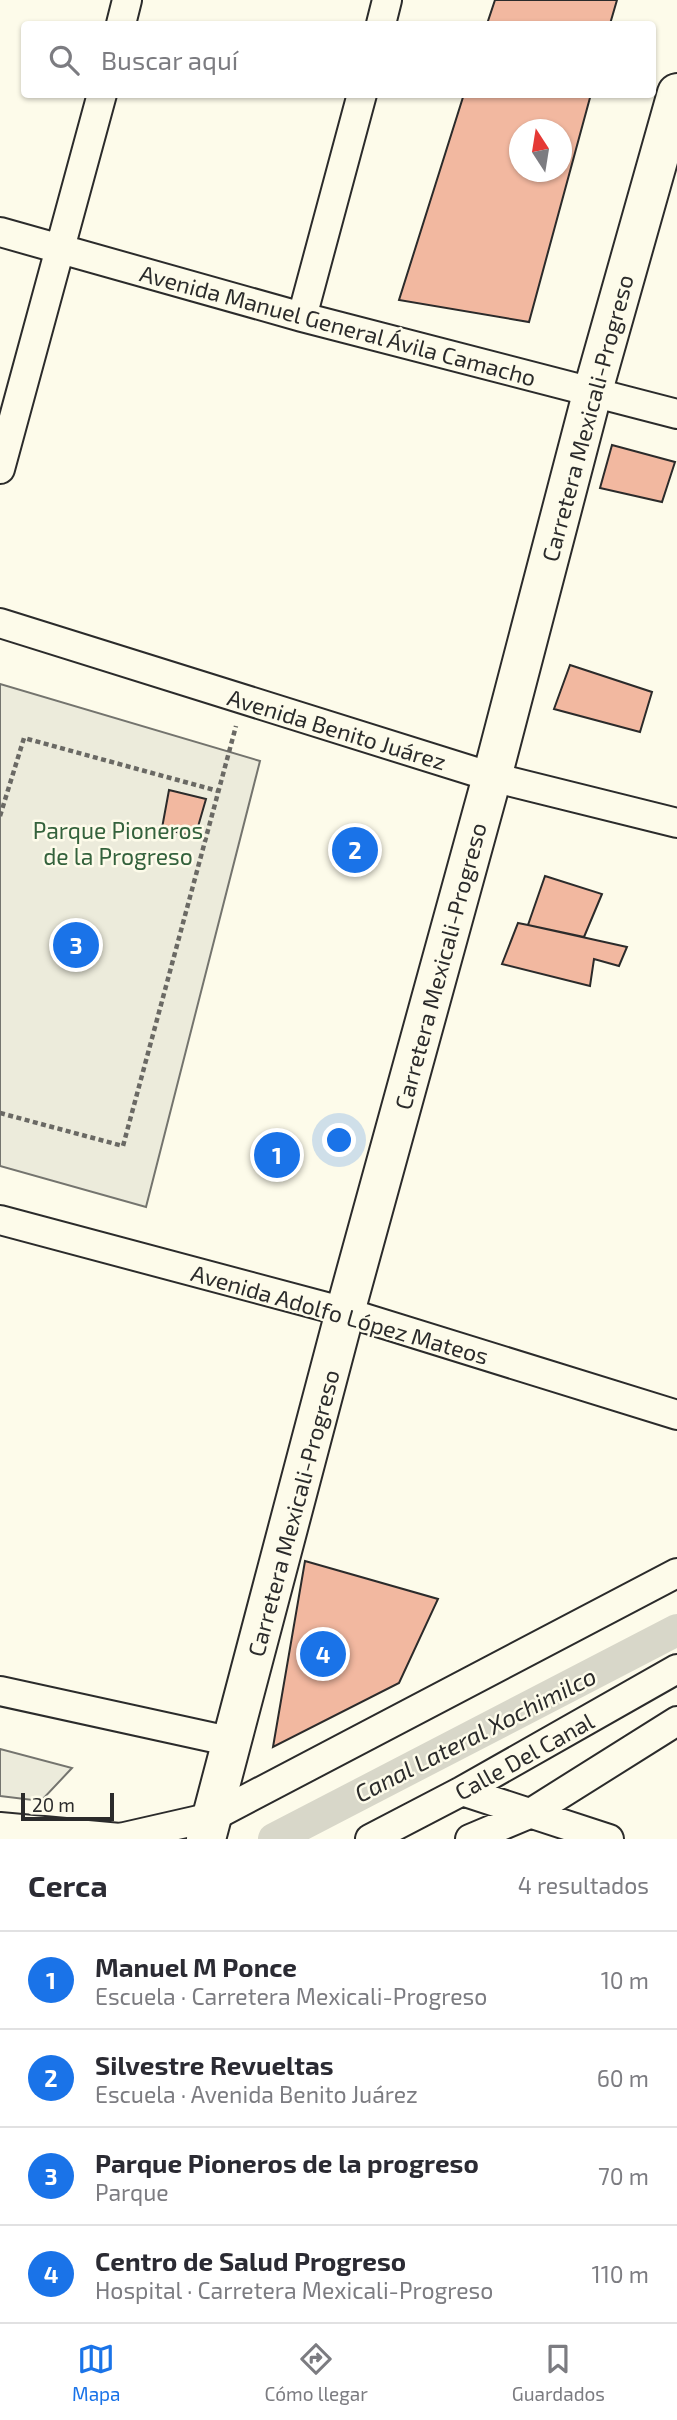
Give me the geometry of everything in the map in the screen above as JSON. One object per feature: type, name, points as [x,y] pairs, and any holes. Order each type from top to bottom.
[{"type":"main road","name":"Carretera Mexicali-Progreso","points":[[209,1828],[345,1312],[492,777],[592,394],[677,93]]},
{"type":"street","points":[[122,21],[127,0]]},
{"type":"street","points":[[382,21],[387,0]]},
{"type":"street","points":[[0,470],[101,98]]},
{"type":"street","points":[[302,317],[361,98]]},
{"type":"street","name":"Avenida Manuel General Ávila Camacho","points":[[0,232],[302,317],[677,414]]},
{"type":"street","name":"Avenida Benito Juárez","points":[[0,623],[492,777],[677,823]]},
{"type":"street","name":"Avenida Adolfo López Mateos","points":[[0,1220],[345,1312],[677,1415]]},
{"type":"street","points":[[0,1827],[120,1838],[209,1828],[677,1573]]},
{"type":"street","name":"Calle Del Canal","points":[[370,1839],[462,1791],[677,1669]]},
{"type":"street","points":[[0,1691],[233,1742]]},
{"type":"street","points":[[470,1839],[529,1814],[677,1721]]},
{"type":"street","points":[[462,1791],[609,1839]]},
{"type":"path","points":[[0,1113],[123,1146],[244,700]]},
{"type":"path","points":[[0,816],[24,738],[218,791]]},
{"type":"green space","name":"Parque Pioneros de la Progreso","points":[[0,684],[260,761],[146,1207],[0,1166]]},
{"type":"green space","points":[[0,1749],[72,1768],[41,1801],[0,1796]]},
{"type":"building","points":[[495,0],[617,0],[611,21],[488,21]]},
{"type":"building","points":[[463,98],[590,98],[572,164],[572,119],[509,119],[509,182],[567,182],[529,322],[399,300]]},
{"type":"building","points":[[612,445],[675,462],[662,502],[600,488]]},
{"type":"building","points":[[570,665],[652,692],[640,732],[554,709]]},
{"type":"building","points":[[169,790],[206,799],[195,837],[162,828]]},
{"type":"building","points":[[545,876],[602,894],[584,937],[528,925]]},
{"type":"building","points":[[518,923],[627,947],[619,966],[594,959],[590,986],[502,964]]},
{"type":"building","points":[[305,1561],[438,1599],[399,1683],[273,1747]]},
{"type":"waterway","name":"Canal Lateral Xochimilco","points":[[274,1839],[677,1630]]},
{"type":"place","name":"Silvestre Revueltas","points":[[355,850]]},
{"type":"place","name":"Parque Pioneros de la progreso","points":[[76,945]]},
{"type":"place","name":"Manuel M Ponce","points":[[277,1155]]},
{"type":"place","name":"Centro de Salud Progreso","points":[[323,1654]]}]
